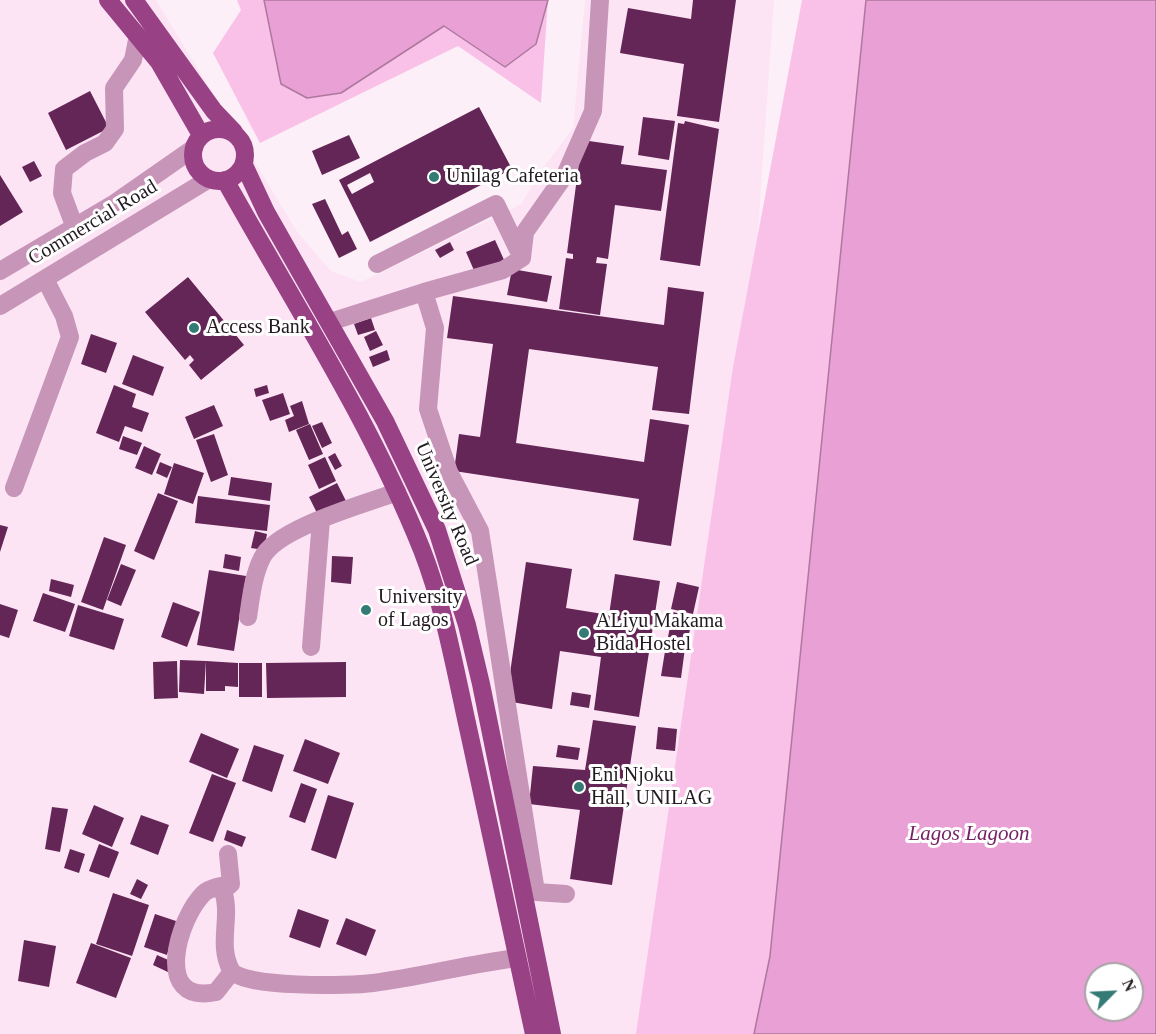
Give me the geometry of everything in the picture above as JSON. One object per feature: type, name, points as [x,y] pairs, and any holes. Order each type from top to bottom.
[{"type":"main road","points":[[108,0],[138,35],[175,86],[198,142],[196,166],[217,180],[233,177],[244,165],[244,147],[234,132],[214,111],[135,0]]},
{"type":"main road","points":[[198,142],[217,128],[234,132]]},
{"type":"main road","name":"University Road","points":[[244,165],[266,212],[330,322],[344,353],[385,421],[420,489],[451,573],[481,684],[552,1034]]},
{"type":"main road","name":"University Road","points":[[217,180],[360,419],[397,492],[422,552],[439,605],[534,1034]]},
{"type":"street","points":[[522,258],[525,232],[566,175],[593,111],[600,0]]},
{"type":"street","points":[[75,228],[62,193],[64,169],[85,153],[105,143],[115,129],[114,88],[133,60],[138,35]]},
{"type":"street","name":"Commercial Road","points":[[0,271],[75,228],[198,142]]},
{"type":"street","name":"Commercial Road","points":[[0,306],[217,180]]},
{"type":"street","points":[[377,264],[496,204],[522,258]]},
{"type":"street","points":[[330,322],[503,270],[522,258]]},
{"type":"street","points":[[14,488],[70,337],[64,316],[45,279]]},
{"type":"street","points":[[424,292],[435,328],[428,409],[449,472],[480,531],[536,892],[566,894]]},
{"type":"street","points":[[248,617],[262,556],[284,536],[397,492]]},
{"type":"street","points":[[311,647],[321,520]]},
{"type":"street","points":[[228,854],[231,884]]},
{"type":"street","points":[[231,884],[223,891],[228,905],[223,946],[231,973],[240,978],[267,983],[364,984],[517,958]]},
{"type":"street","points":[[231,884],[207,892],[191,913],[182,931],[176,974],[183,987],[194,994],[206,994],[216,992],[231,973]]},
{"type":"shaded area","name":"University of Lagos","points":[[0,0],[156,0],[298,233],[331,271],[361,282],[521,204],[543,168],[573,128],[585,0],[774,0],[709,939],[677,1022],[633,1034],[0,1034]]},
{"type":"shaded area","points":[[237,0],[548,0],[541,103],[458,46],[260,143],[213,53],[241,10]]},
{"type":"shaded area","name":"Lagos Lagoon","points":[[802,0],[1156,0],[1156,1034],[636,1034],[733,367]]},
{"type":"water","points":[[264,0],[548,0],[536,44],[505,67],[444,26],[341,93],[307,98],[281,84]]},
{"type":"water","name":"Lagos Lagoon","points":[[866,0],[1156,0],[1156,1034],[754,1034],[770,956]]},
{"type":"building","points":[[693,0],[736,0],[719,122],[677,116],[684,64],[620,53],[628,8],[691,19]]},
{"type":"building","points":[[90,91],[109,128],[66,150],[48,113]]},
{"type":"building","name":"Unilag Cafeteria","points":[[479,107],[512,169],[370,242],[339,180]],"holes":[[[370,173],[374,182],[352,194],[347,185]]]},
{"type":"building","points":[[643,117],[675,121],[669,160],[638,155]]},
{"type":"building","points":[[685,121],[719,129],[700,266],[660,260],[678,123],[684,124]]},
{"type":"building","points":[[349,135],[360,158],[322,175],[312,151]]},
{"type":"building","points":[[582,140],[624,146],[621,164],[667,170],[661,211],[615,205],[608,259],[597,257],[596,263],[607,264],[600,315],[559,309],[566,258],[573,259],[573,254],[567,253]]},
{"type":"building","points":[[34,161],[42,176],[30,182],[22,167]]},
{"type":"building","points":[[0,175],[23,212],[0,226]]},
{"type":"building","points":[[325,199],[342,235],[348,231],[357,249],[339,258],[312,204]]},
{"type":"building","points":[[495,240],[505,262],[476,275],[466,252]]},
{"type":"building","points":[[450,242],[454,250],[440,258],[435,250]]},
{"type":"building","points":[[512,269],[552,276],[547,302],[507,295]]},
{"type":"building","name":"Access Bank","points":[[188,277],[244,345],[201,380],[189,365],[194,360],[190,355],[185,360],[145,312]]},
{"type":"building","points":[[668,287],[704,292],[689,414],[652,410],[658,367],[529,349],[516,443],[644,462],[650,419],[689,425],[671,546],[633,540],[639,499],[454,471],[459,434],[480,437],[493,344],[447,338],[453,296],[664,325]]},
{"type":"building","points":[[371,318],[375,330],[358,335],[354,324]]},
{"type":"building","points":[[376,331],[383,345],[370,351],[364,337]]},
{"type":"building","points":[[91,334],[117,343],[106,373],[81,364]]},
{"type":"building","points":[[387,350],[390,360],[373,367],[369,357]]},
{"type":"building","points":[[133,355],[164,367],[153,396],[122,384]]},
{"type":"building","points":[[114,385],[136,394],[132,407],[149,413],[142,432],[125,426],[119,442],[96,433]]},
{"type":"building","points":[[267,385],[269,393],[256,397],[254,389]]},
{"type":"building","points":[[283,393],[290,414],[270,421],[262,400]]},
{"type":"building","points":[[302,401],[309,424],[289,432],[285,420],[294,416],[290,406]]},
{"type":"building","points":[[214,405],[223,426],[194,439],[185,417]]},
{"type":"building","points":[[322,422],[332,443],[322,448],[312,426]]},
{"type":"building","points":[[310,424],[323,454],[309,460],[296,430]]},
{"type":"building","points":[[214,434],[228,475],[211,482],[196,440]]},
{"type":"building","points":[[123,436],[142,443],[137,455],[119,449]]},
{"type":"building","points":[[144,446],[161,454],[152,475],[135,468]]},
{"type":"building","points":[[335,453],[342,466],[335,470],[328,457]]},
{"type":"building","points":[[325,457],[336,481],[319,489],[308,465]]},
{"type":"building","points":[[160,462],[172,467],[167,478],[156,473]]},
{"type":"building","points":[[174,463],[204,473],[193,504],[164,494]]},
{"type":"building","points":[[231,477],[272,483],[270,501],[228,495]]},
{"type":"building","points":[[337,483],[346,501],[318,515],[309,497]]},
{"type":"building","points":[[158,493],[178,501],[154,560],[134,551]]},
{"type":"building","points":[[198,496],[270,505],[267,531],[195,523]]},
{"type":"building","points":[[0,525],[8,527],[0,552]]},
{"type":"building","points":[[255,531],[267,534],[264,550],[251,548]]},
{"type":"building","points":[[104,537],[126,545],[103,610],[81,602]]},
{"type":"building","points":[[225,554],[241,557],[239,571],[223,568]]},
{"type":"building","points":[[332,556],[353,557],[351,584],[331,582]]},
{"type":"building","name":"ALiyu Makama Bida Hostel","points":[[526,562],[572,569],[566,608],[609,615],[615,574],[660,581],[639,717],[594,710],[601,657],[560,651],[552,709],[506,701]]},
{"type":"building","points":[[121,564],[136,570],[121,606],[107,600]]},
{"type":"building","points":[[209,570],[246,576],[234,651],[197,645]]},
{"type":"building","points":[[51,579],[74,585],[71,597],[49,591]]},
{"type":"building","points":[[677,582],[699,587],[693,614],[671,609]]},
{"type":"building","points":[[43,593],[75,604],[65,632],[33,621]]},
{"type":"building","points":[[173,602],[200,612],[187,647],[161,637]]},
{"type":"building","points":[[0,604],[18,610],[9,638],[0,635]]},
{"type":"building","points":[[78,605],[124,619],[114,650],[69,636]]},
{"type":"building","points":[[673,612],[693,617],[687,642],[668,637]]},
{"type":"building","points":[[666,645],[685,648],[681,678],[661,676]]},
{"type":"building","points":[[180,660],[206,661],[204,694],[179,692]]},
{"type":"building","points":[[177,661],[178,698],[154,699],[153,662]]},
{"type":"building","points":[[206,661],[238,663],[238,687],[225,686],[225,691],[206,691]]},
{"type":"building","points":[[346,662],[346,697],[267,698],[266,663]]},
{"type":"building","points":[[239,663],[262,663],[262,697],[239,697]]},
{"type":"building","points":[[572,692],[591,695],[589,708],[570,705]]},
{"type":"building","name":"Eni Njoku Hall, UNILAG","points":[[593,720],[636,726],[612,885],[570,879],[580,810],[529,804],[533,766],[585,770]]},
{"type":"building","points":[[658,727],[677,729],[675,751],[656,749]]},
{"type":"building","points":[[201,733],[239,749],[227,778],[189,762]]},
{"type":"building","points":[[305,739],[340,753],[328,784],[293,771]]},
{"type":"building","points":[[254,745],[284,755],[272,792],[242,781]]},
{"type":"building","points":[[558,745],[580,748],[578,760],[556,757]]},
{"type":"building","points":[[212,774],[236,783],[213,842],[189,833]]},
{"type":"building","points":[[301,783],[317,789],[305,823],[289,817]]},
{"type":"building","points":[[328,795],[354,803],[336,859],[311,850]]},
{"type":"building","points":[[94,805],[124,818],[112,847],[82,834]]},
{"type":"building","points":[[52,807],[68,809],[60,852],[45,849]]},
{"type":"building","points":[[141,815],[169,825],[158,855],[130,844]]},
{"type":"building","points":[[227,830],[246,837],[242,847],[224,840]]},
{"type":"building","points":[[99,844],[119,852],[109,878],[89,871]]},
{"type":"building","points":[[70,849],[85,854],[79,873],[64,868]]},
{"type":"building","points":[[137,879],[148,885],[141,899],[130,894]]},
{"type":"building","points":[[113,893],[149,905],[132,956],[96,944]]},
{"type":"building","points":[[298,909],[329,920],[320,948],[289,937]]},
{"type":"building","points":[[155,914],[176,921],[167,955],[144,947]]},
{"type":"building","points":[[346,918],[376,930],[366,956],[336,944]]},
{"type":"building","points":[[24,940],[56,946],[49,987],[18,981]]},
{"type":"building","points":[[91,943],[131,958],[116,998],[76,983]]},
{"type":"building","points":[[157,955],[175,963],[170,973],[153,965]]},
{"type":"place","name":"Unilag Cafeteria","points":[[434,177]]},
{"type":"place","name":"Access Bank","points":[[194,328]]},
{"type":"place","name":"University of Lagos","points":[[366,610]]},
{"type":"place","name":"ALiyu Makama Bida Hostel","points":[[584,633]]},
{"type":"place","name":"Eni Njoku Hall, UNILAG","points":[[579,787]]}]
